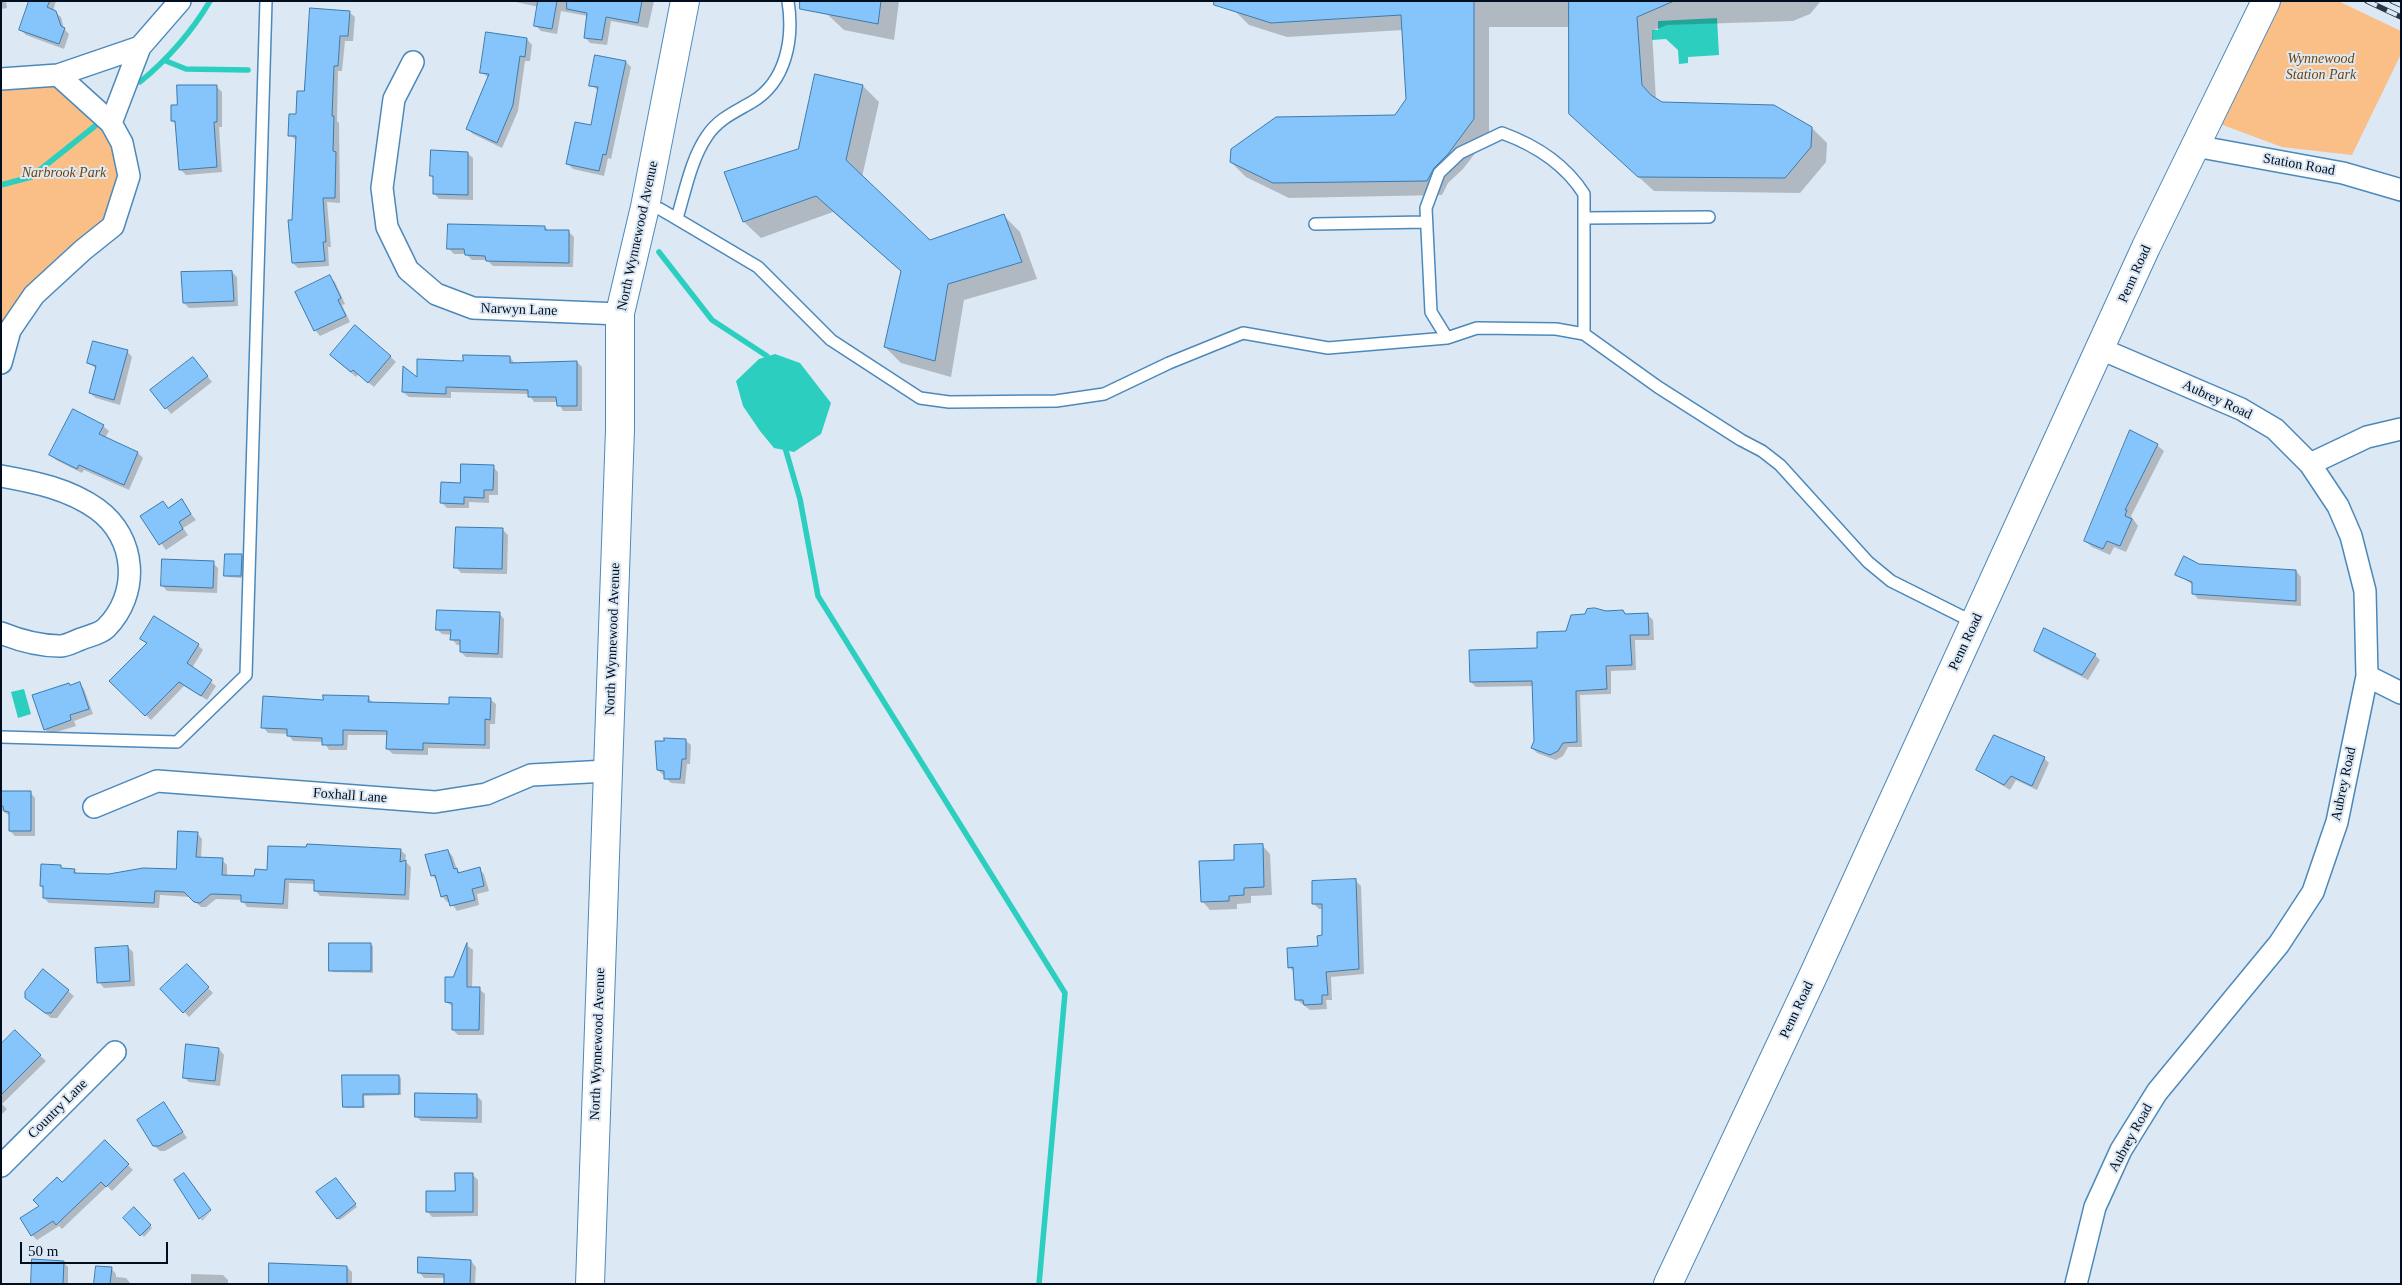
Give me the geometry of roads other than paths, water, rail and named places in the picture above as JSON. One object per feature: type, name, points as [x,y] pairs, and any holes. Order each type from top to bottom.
[{"type":"street","points":[[111,123],[140,47],[180,1]]},
{"type":"street","name":"North Wynnewood Avenue","points":[[590,1284],[620,429],[620,314],[645,206],[685,1]]},
{"type":"street","name":"Penn Road","points":[[1668,1284],[1814,976],[2195,146],[2266,1]]},
{"type":"street","points":[[1,79],[58,75],[140,47]]},
{"type":"street","name":"Narwyn Lane","points":[[413,62],[394,99],[382,188],[387,228],[408,270],[436,294],[474,308],[620,314]]},
{"type":"street","points":[[1,363],[10,330],[34,295],[83,250],[113,226],[129,176],[122,143],[111,123],[58,75]]},
{"type":"street","name":"Station Road","points":[[2195,146],[2343,173],[2401,190]]},
{"type":"street","name":"Aubrey Road","points":[[2076,1284],[2096,1207],[2121,1150],[2157,1092],[2279,944],[2313,892],[2337,822],[2367,676],[2365,591],[2351,536],[2338,506],[2310,464],[2275,429],[2241,409],[2101,349]]},
{"type":"street","points":[[2310,464],[2367,437],[2401,429]]},
{"type":"street","points":[[1,476],[34,482],[73,494],[99,510],[122,536],[131,566],[124,604],[104,630],[62,646],[27,643],[1,633]]},
{"type":"street","points":[[2367,676],[2401,693]]},
{"type":"street","name":"Foxhall Lane","points":[[94,807],[156,781],[435,802],[486,794],[531,775],[607,771]]},
{"type":"street","name":"Country Lane","points":[[1,1166],[115,1052]]},
{"type":"lane","points":[[1,737],[177,742],[246,675],[266,1]]},
{"type":"lane","points":[[677,218],[698,152],[706,137],[724,118],[768,90],[779,75],[787,54],[789,32],[788,1]]},
{"type":"lane","points":[[1447,338],[1431,312],[1426,208],[1439,173],[1460,153],[1502,133],[1544,153],[1563,169],[1584,194],[1584,334]]},
{"type":"lane","points":[[645,206],[660,209],[677,218],[758,267],[831,340],[920,398],[949,402],[1056,401],[1104,394],[1170,363],[1243,333],[1328,348],[1447,338],[1476,328],[1556,329],[1584,334],[1658,387],[1741,440],[1762,450],[1780,465],[1868,562],[1891,582],[1975,623]]},
{"type":"lane","points":[[1584,218],[1709,218]]},
{"type":"lane","points":[[1314,224],[1426,222]]},
{"type":"waterway","points":[[140,82],[179,44],[210,1]]},
{"type":"waterway","points":[[166,61],[186,69],[248,70]]},
{"type":"waterway","points":[[1,185],[31,177],[95,126]]},
{"type":"waterway","points":[[659,252],[712,320],[767,356],[768,364]]},
{"type":"waterway","points":[[784,444],[800,499],[818,596],[1065,993],[1039,1284]]},
{"type":"railway","points":[[2367,1],[2401,17]]},
{"type":"railway","points":[[2392,1],[2401,5]]},
{"type":"park label","name":"Wynnewood Station Park","points":[[2321,68]]},
{"type":"park label","name":"Narbrook Park","points":[[64,173]]}]
